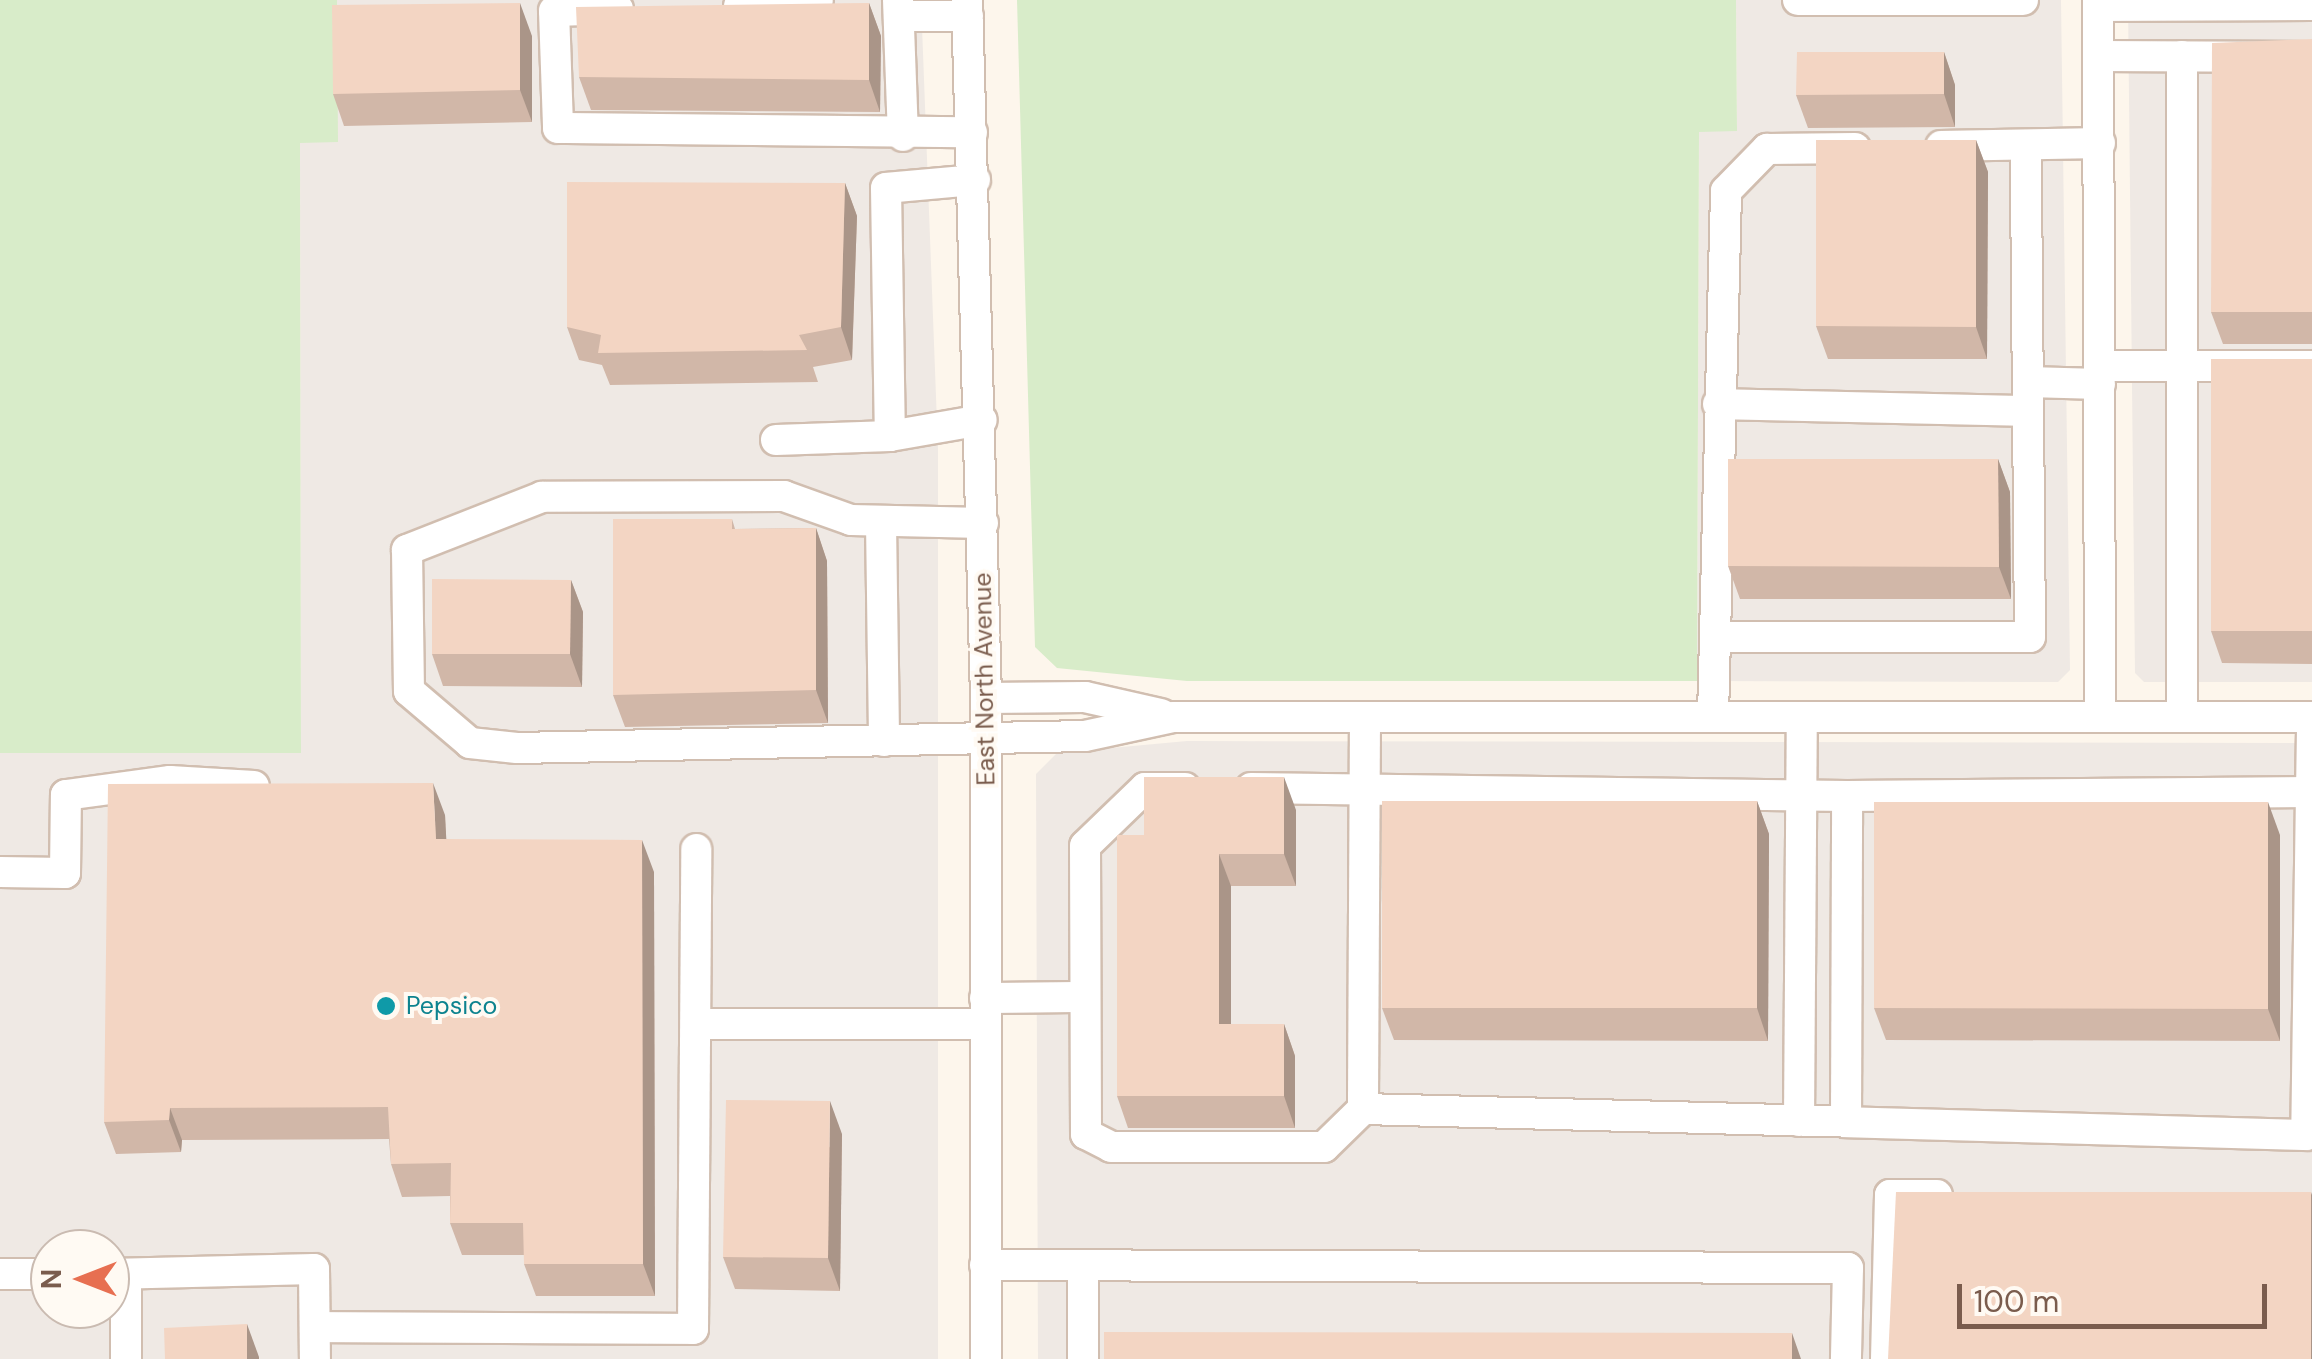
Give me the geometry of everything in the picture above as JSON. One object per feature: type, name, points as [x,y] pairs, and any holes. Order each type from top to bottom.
[{"type":"street","points":[[704,6],[818,0]]},
{"type":"street","points":[[1798,0],[2023,0]]},
{"type":"street","points":[[2100,716],[2098,3],[2312,5]]},
{"type":"street","points":[[656,8],[554,11],[558,128],[903,136],[972,132]]},
{"type":"street","points":[[903,136],[898,8],[967,8]]},
{"type":"street","name":"East North Avenue","points":[[967,8],[982,420],[986,698],[986,1359]]},
{"type":"street","points":[[2098,56],[2312,57]]},
{"type":"street","points":[[2182,56],[2182,716]]},
{"type":"street","points":[[1713,716],[1726,192],[1767,149],[2100,143]]},
{"type":"street","points":[[1715,637],[2030,637],[2026,145]]},
{"type":"street","points":[[890,436],[886,188],[975,180]]},
{"type":"street","points":[[1718,404],[2028,397],[2100,375],[2180,366],[2312,366]]},
{"type":"street","points":[[776,440],[890,436],[982,420]]},
{"type":"street","points":[[983,523],[880,522],[784,496],[542,497],[406,550],[409,690],[470,742],[884,741],[1085,736],[1174,717]]},
{"type":"street","points":[[880,522],[884,741]]},
{"type":"street","points":[[986,698],[1085,698],[1174,717],[2312,716]]},
{"type":"street","points":[[1799,1121],[1802,716]]},
{"type":"street","points":[[1365,717],[1365,788],[1363,1109],[1324,1147],[1100,1144],[1086,1134],[1082,1106],[1085,846],[1145,788],[1365,788],[1848,796],[2312,792]]},
{"type":"street","points":[[1363,1109],[2309,1135],[2312,729]]},
{"type":"street","points":[[0,872],[65,873],[66,795],[170,781],[287,788]]},
{"type":"street","points":[[1846,1122],[1848,796]]},
{"type":"street","points":[[315,1328],[692,1329],[696,848]]},
{"type":"street","points":[[696,1024],[986,1011],[1084,998]]},
{"type":"street","points":[[1886,1359],[1890,1194],[1966,1195]]},
{"type":"street","points":[[1083,1359],[1084,1265]]},
{"type":"street","points":[[985,1266],[1848,1268],[1846,1359]]},
{"type":"street","points":[[130,1274],[314,1269],[315,1359]]},
{"type":"street","points":[[0,1274],[30,1274]]},
{"type":"street","points":[[123,1329],[126,1359]]},
{"type":"shaded area","points":[[337,0],[921,0],[938,449],[938,1359],[0,1359],[0,753],[301,753],[300,142],[337,141]]},
{"type":"shaded area","points":[[1736,0],[2061,0],[2070,670],[2058,682],[1697,681],[1699,131],[1737,131]]},
{"type":"shaded area","points":[[2128,0],[2312,0],[2312,682],[2144,682],[2135,673]]},
{"type":"shaded area","points":[[1187,741],[2312,743],[2312,1359],[1038,1359],[1036,774],[1057,753]]},
{"type":"green space","points":[[0,0],[337,0],[338,142],[300,143],[301,753],[0,753]]},
{"type":"green space","points":[[1017,0],[1736,0],[1737,131],[1699,132],[1697,681],[1187,681],[1057,668],[1035,647]]},
{"type":"building","points":[[520,3],[520,90],[333,94],[332,5]]},
{"type":"building","points":[[869,3],[869,80],[579,77],[576,7]]},
{"type":"building","points":[[2312,39],[2312,312],[2211,312],[2212,43]]},
{"type":"building","points":[[1797,52],[1944,52],[1944,94],[1796,95]]},
{"type":"building","points":[[1816,140],[1976,140],[1976,327],[1816,326]]},
{"type":"building","points":[[567,182],[845,183],[841,327],[799,335],[807,350],[598,353],[601,335],[567,327]]},
{"type":"building","points":[[2211,359],[2312,359],[2312,631],[2211,631]]},
{"type":"building","points":[[1728,459],[1998,459],[1999,567],[1728,566]]},
{"type":"building","points":[[613,519],[732,519],[732,529],[816,528],[816,690],[613,695]]},
{"type":"building","points":[[432,579],[571,580],[570,654],[432,654]]},
{"type":"building","points":[[1144,777],[1284,777],[1284,854],[1219,854],[1219,1024],[1284,1024],[1284,1096],[1117,1096],[1117,835],[1144,835]]},
{"type":"building","name":"Pepsico","points":[[433,783],[436,839],[642,840],[643,1264],[524,1264],[523,1223],[450,1223],[451,1163],[391,1164],[388,1107],[170,1108],[169,1120],[104,1122],[108,784]]},
{"type":"building","points":[[1382,801],[1757,801],[1757,1008],[1382,1008]]},
{"type":"building","points":[[1874,802],[2268,802],[2268,1009],[1874,1008]]},
{"type":"building","points":[[726,1100],[830,1101],[828,1258],[723,1257]]},
{"type":"building","points":[[1896,1192],[2311,1192],[2311,1359],[1888,1359]]},
{"type":"building","points":[[247,1324],[247,1359],[165,1359],[164,1328]]},
{"type":"building","points":[[1104,1332],[1792,1333],[1792,1359],[1104,1359]]},
{"type":"place","name":"Pepsico","points":[[386,1006]]}]
